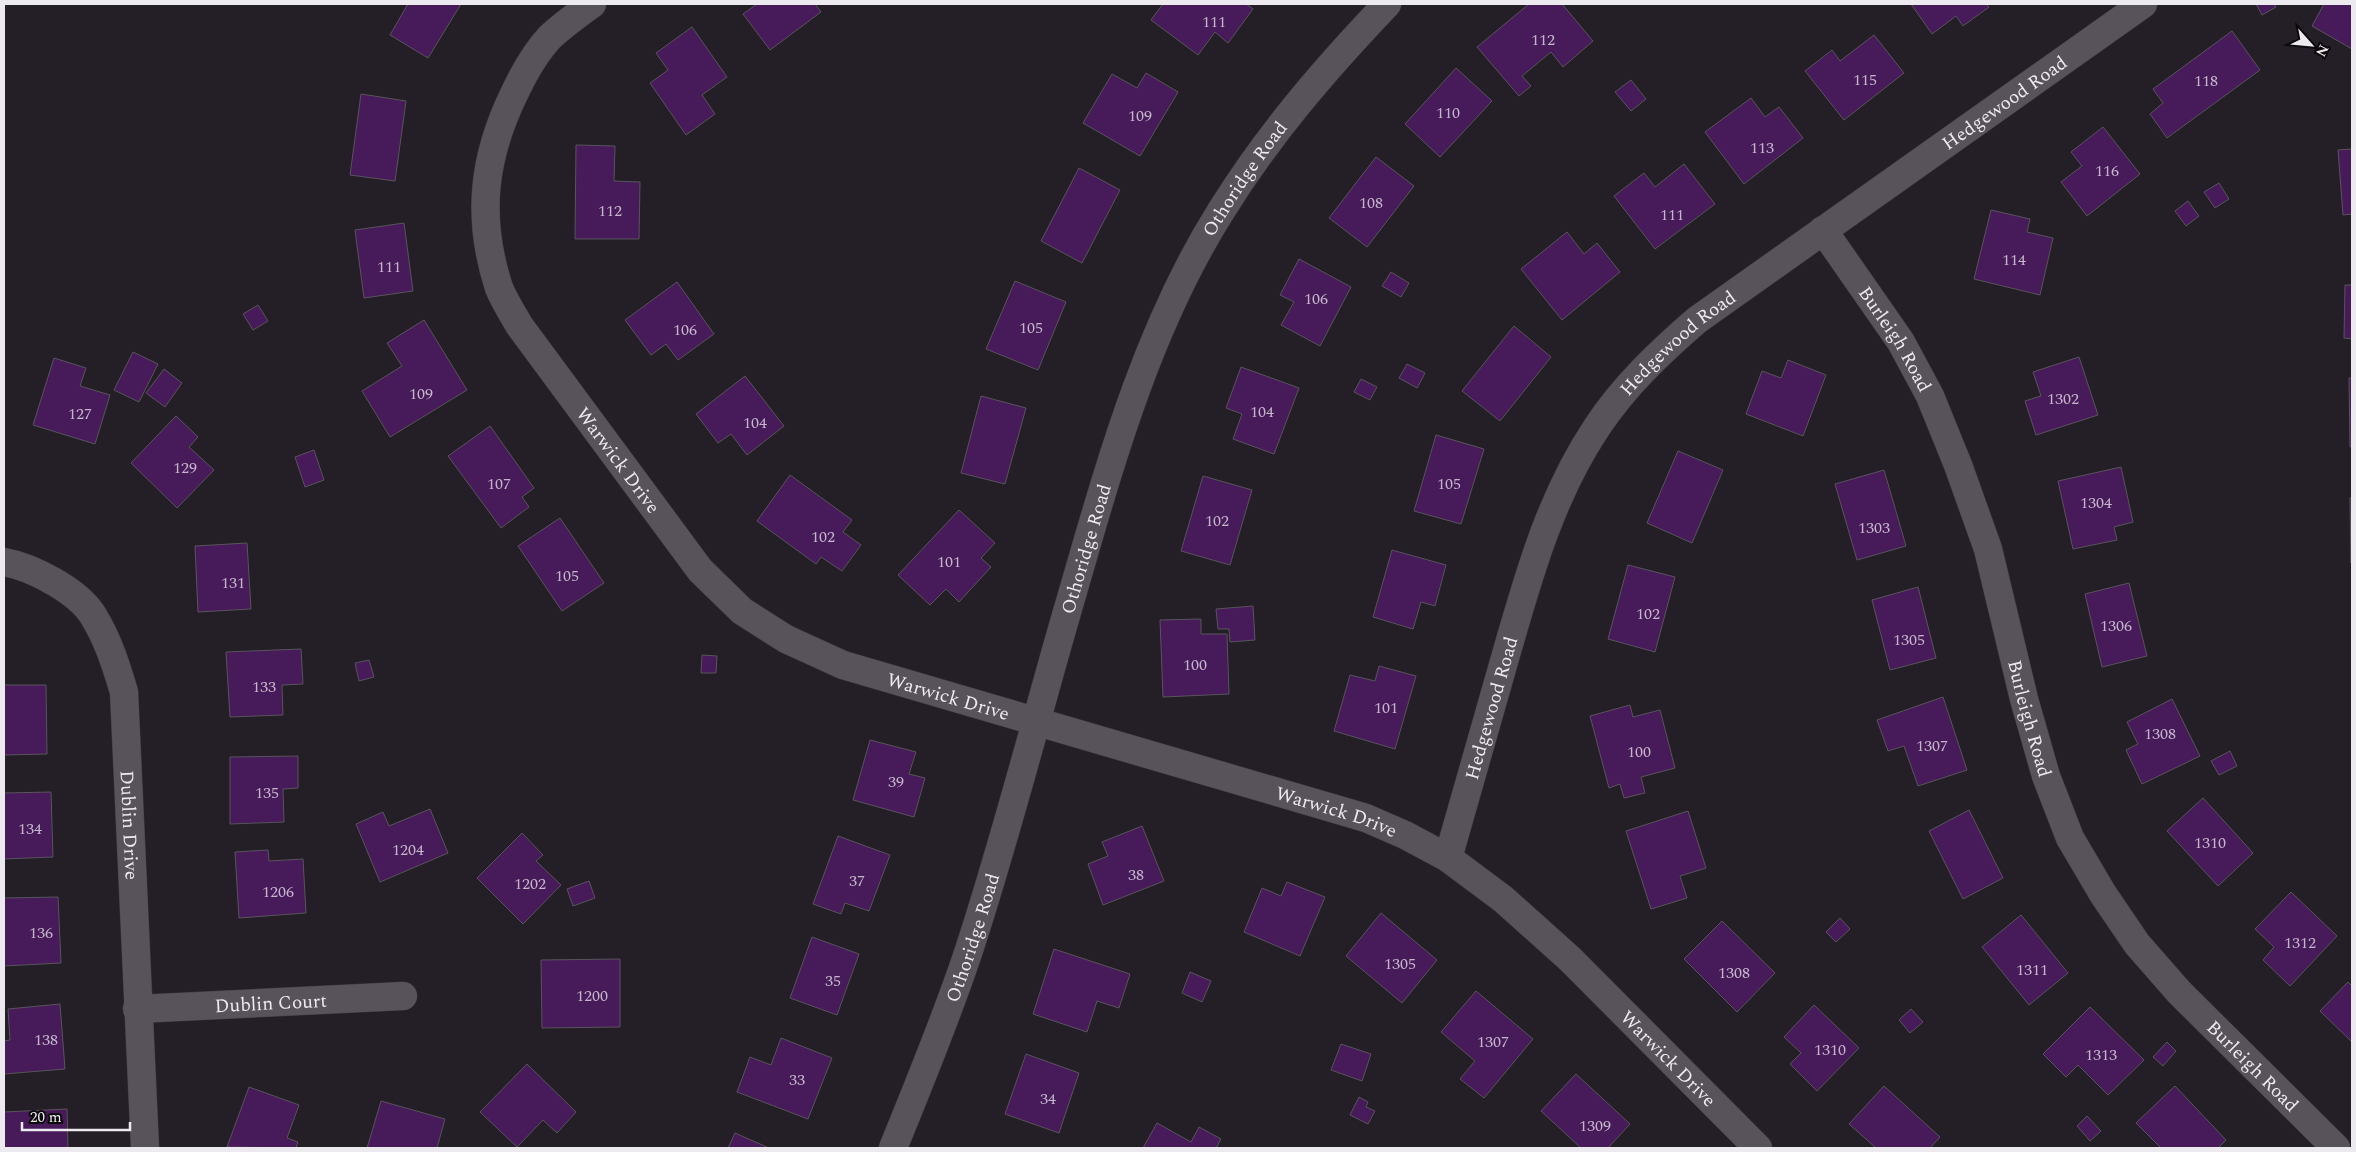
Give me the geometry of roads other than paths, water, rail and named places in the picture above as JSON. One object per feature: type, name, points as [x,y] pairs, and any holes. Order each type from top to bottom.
[{"type":"street","name":"Warwick Drive","points":[[592,4],[549,38],[524,74],[504,115],[489,159],[484,201],[488,241],[500,289],[519,325],[700,570],[742,611],[786,640],[843,665],[1366,818],[1405,835],[1448,858],[1503,899],[1570,959],[1758,1148]]},
{"type":"street","name":"Othoridge Road","points":[[893,1148],[921,1080],[967,954],[1109,470],[1143,370],[1178,291],[1219,213],[1272,135],[1331,62],[1387,4]]},
{"type":"street","name":"Hedgewood Road","points":[[1448,858],[1530,568],[1553,509],[1569,475],[1597,427],[1627,388],[1660,352],[1697,320],[2143,4]]},
{"type":"street","name":"Burleigh Road","points":[[1823,230],[1901,342],[1930,396],[1958,465],[1988,549],[2024,700],[2046,776],[2070,838],[2103,894],[2143,951],[2179,992],[2336,1148]]},
{"type":"street","name":"Dublin Drive","points":[[4,562],[17,564],[61,584],[93,614],[112,653],[124,692],[137,1009],[145,1148]]},
{"type":"street","name":"Dublin Court","points":[[137,1009],[403,996]]}]
